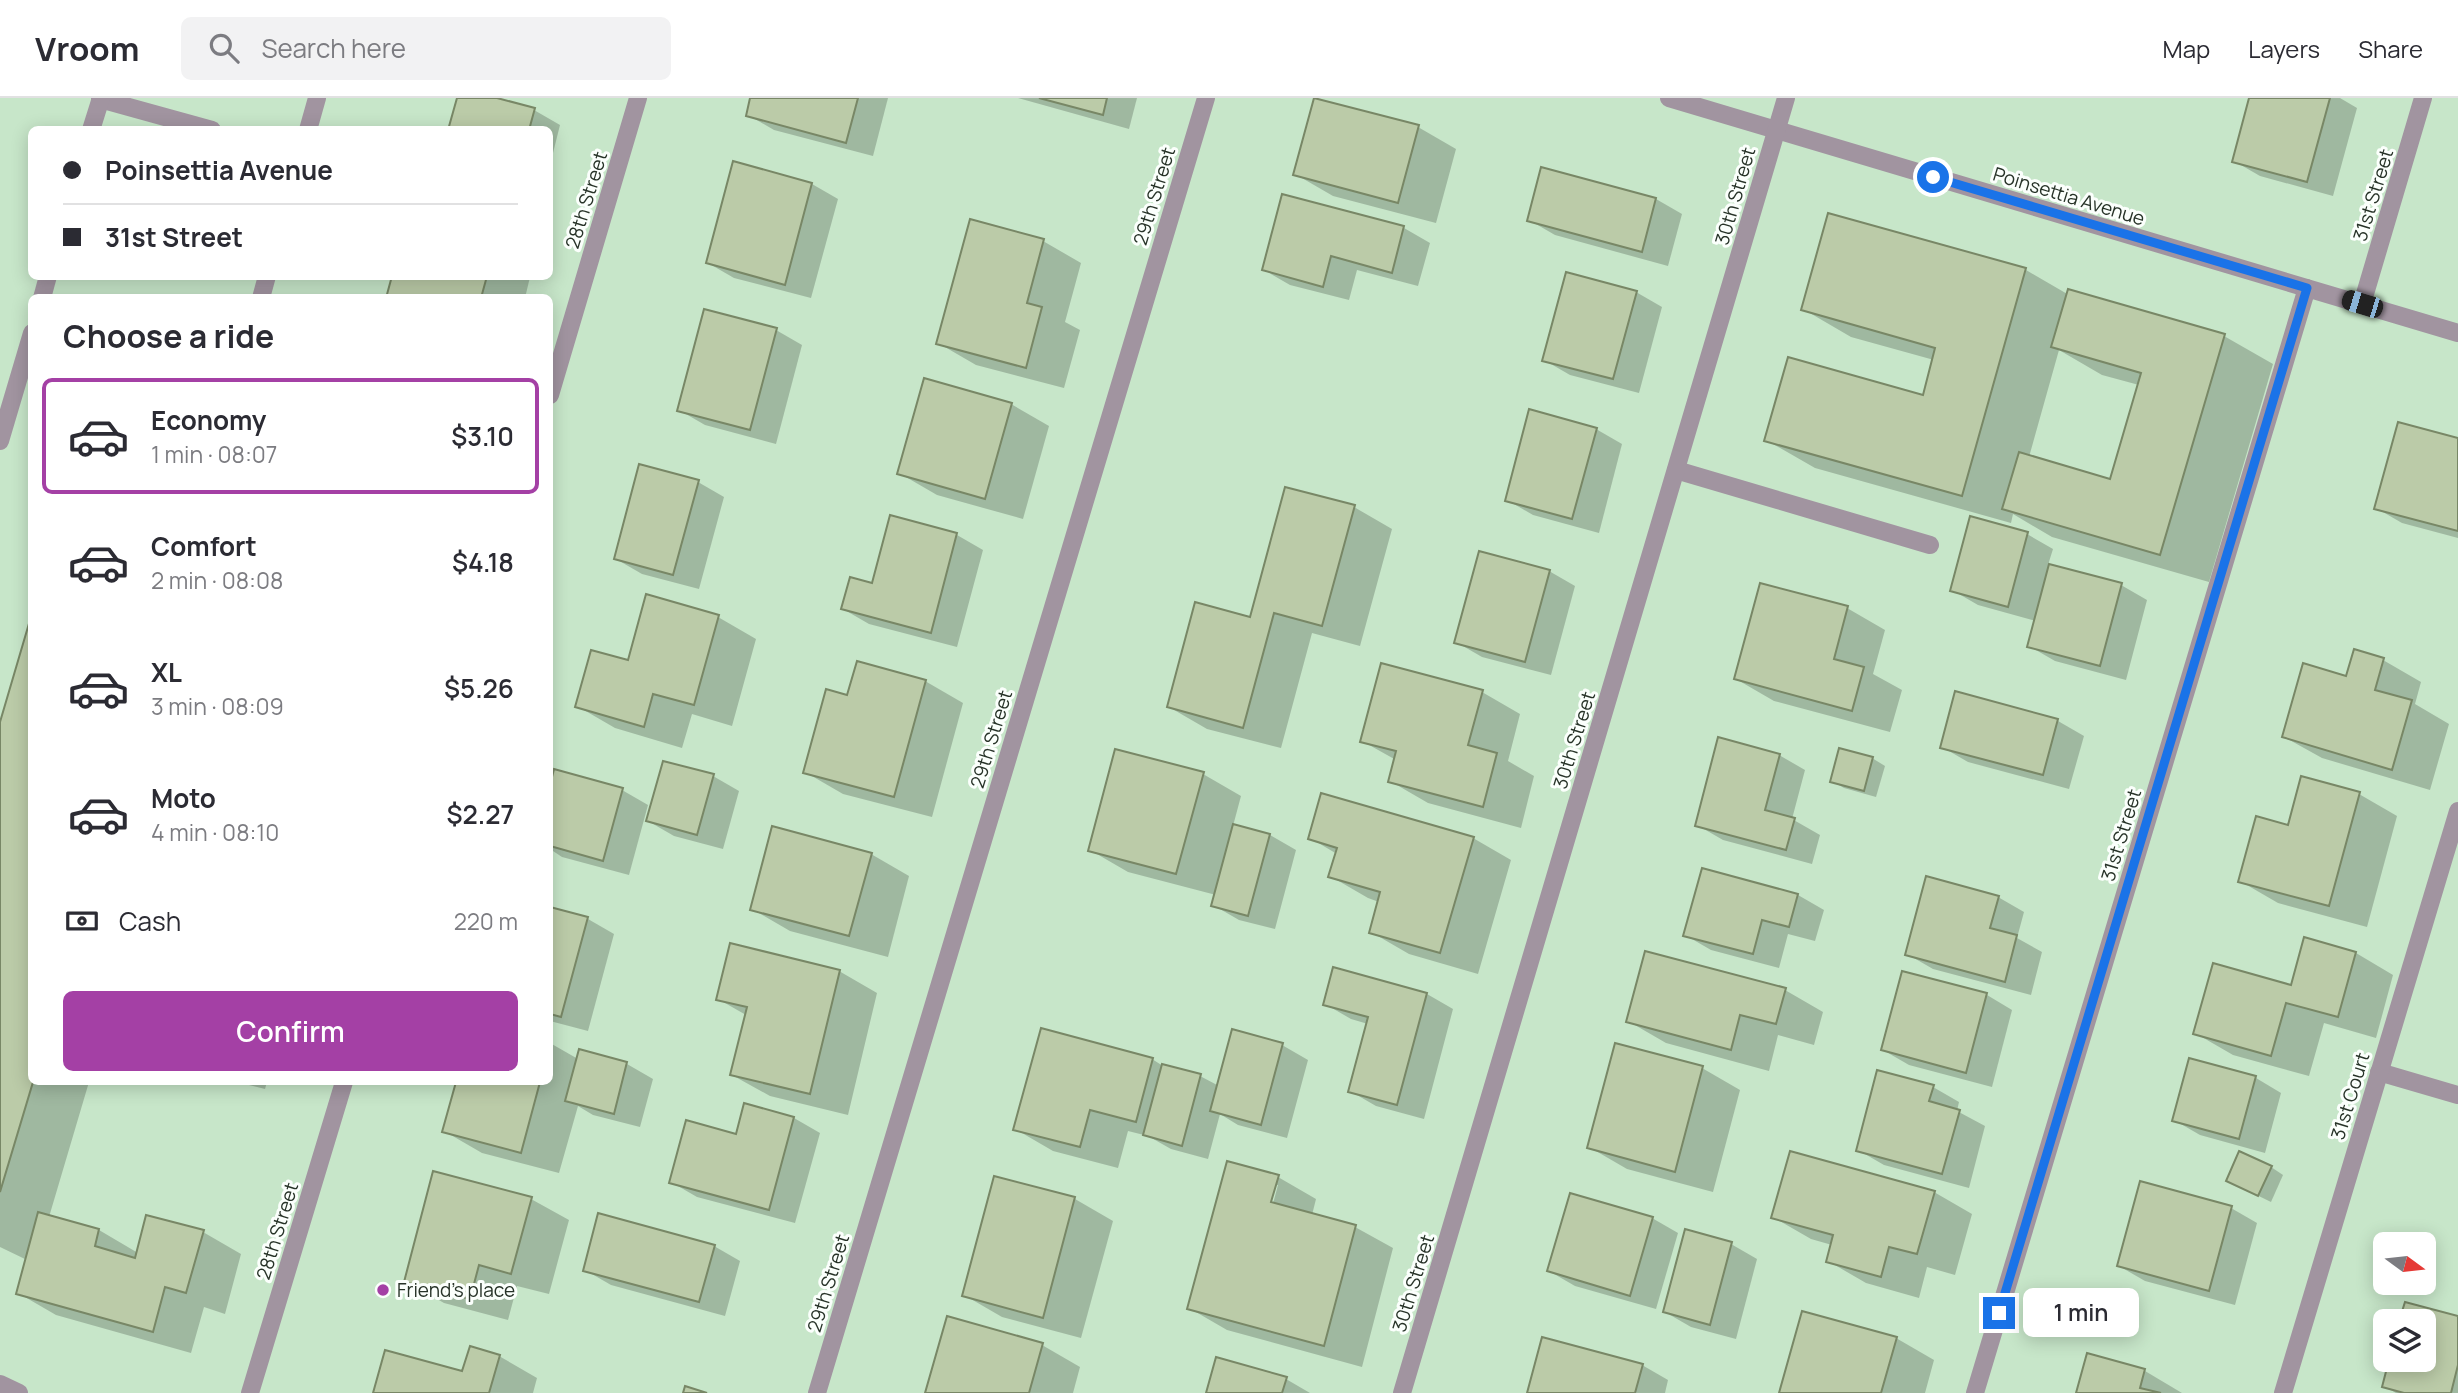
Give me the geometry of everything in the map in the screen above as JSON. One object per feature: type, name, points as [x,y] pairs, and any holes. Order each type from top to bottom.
[{"type":"street","points":[[309,126],[317,98]]},
{"type":"street","name":"28th Street","points":[[553,385],[638,98]]},
{"type":"street","name":"29th Street","points":[[817,1393],[1206,98]]},
{"type":"street","name":"Poinsettia Avenue","points":[[1668,98],[2458,333]]},
{"type":"street","name":"30th Street","points":[[1402,1393],[1786,98]]},
{"type":"street","name":"31st Street","points":[[2362,304],[2423,98]]},
{"type":"street","points":[[92,126],[100,99],[198,126]]},
{"type":"street","name":"31st Street","points":[[1975,1393],[2307,288]]},
{"type":"street","points":[[0,440],[28,346]]},
{"type":"street","points":[[1676,470],[1930,545]]},
{"type":"street","name":"31st Court","points":[[2283,1393],[2458,811]]},
{"type":"street","points":[[2379,1072],[2458,1095]]},
{"type":"street","name":"28th Street","points":[[250,1393],[343,1085]]},
{"type":"street","points":[[0,1384],[19,1393]]},
{"type":"building","points":[[457,98],[497,98],[535,108],[530,126],[449,126]]},
{"type":"building","points":[[750,98],[858,98],[846,143],[746,116]]},
{"type":"building","points":[[1039,98],[1107,98],[1103,115]]},
{"type":"building","points":[[1314,98],[1419,125],[1398,203],[1293,175]]},
{"type":"building","points":[[2249,98],[2330,98],[2307,182],[2232,162]]},
{"type":"building","points":[[733,161],[812,183],[785,285],[706,263]]},
{"type":"building","points":[[1541,167],[1656,198],[1642,252],[1527,221]]},
{"type":"building","points":[[1282,194],[1404,226],[1392,273],[1331,256],[1323,287],[1262,270]]},
{"type":"building","points":[[1828,213],[2026,268],[1962,496],[1764,441],[1788,357],[1923,395],[1935,348],[1801,310]]},
{"type":"building","points":[[970,219],[1044,239],[1027,303],[1042,307],[1026,368],[936,344]]},
{"type":"building","points":[[1566,272],[1637,291],[1613,379],[1542,361]]},
{"type":"building","points":[[391,280],[486,280],[482,294],[387,294]]},
{"type":"building","points":[[2068,289],[2225,334],[2160,555],[2002,509],[2019,452],[2110,479],[2141,373],[2051,347]]},
{"type":"building","points":[[704,309],[777,328],[750,430],[677,411]]},
{"type":"building","points":[[924,378],[1012,403],[985,499],[897,474]]},
{"type":"building","points":[[1529,409],[1597,428],[1572,519],[1505,501]]},
{"type":"building","points":[[2398,422],[2458,438],[2458,531],[2374,509]]},
{"type":"building","points":[[639,464],[699,480],[673,575],[614,559]]},
{"type":"building","points":[[1285,487],[1355,505],[1322,626],[1274,613],[1243,728],[1167,707],[1195,602],[1250,617]]},
{"type":"building","points":[[890,515],[957,533],[931,633],[841,609],[850,577],[872,583]]},
{"type":"building","points":[[1970,516],[2028,532],[2008,607],[1950,591]]},
{"type":"building","points":[[1479,551],[1550,570],[1525,662],[1454,643]]},
{"type":"building","points":[[2049,564],[2122,583],[2100,666],[2027,647]]},
{"type":"building","points":[[1760,583],[1848,606],[1834,659],[1864,667],[1852,711],[1734,679]]},
{"type":"building","points":[[646,594],[719,615],[694,705],[653,694],[644,727],[575,707],[591,650],[628,660]]},
{"type":"building","points":[[28,627],[28,1085],[32,1085],[0,1192],[0,722]]},
{"type":"building","points":[[2354,649],[2384,658],[2375,690],[2412,700],[2392,770],[2282,737],[2303,663],[2346,676]]},
{"type":"building","points":[[857,661],[926,680],[894,797],[803,773],[826,689],[847,695]]},
{"type":"building","points":[[1381,663],[1483,690],[1468,745],[1497,753],[1483,807],[1388,782],[1396,751],[1360,742]]},
{"type":"building","points":[[1955,691],[2058,719],[2043,775],[1940,748]]},
{"type":"building","points":[[1718,737],[1780,754],[1765,810],[1795,818],[1786,850],[1695,826]]},
{"type":"building","points":[[1839,748],[1873,757],[1864,791],[1830,782]]},
{"type":"building","points":[[1115,749],[1204,772],[1176,874],[1088,851]]},
{"type":"building","points":[[663,761],[714,774],[697,835],[646,821]]},
{"type":"building","points":[[554,769],[623,788],[603,861],[553,847]]},
{"type":"building","points":[[2301,776],[2360,792],[2329,906],[2238,882],[2256,816],[2288,825]]},
{"type":"building","points":[[1321,793],[1474,837],[1440,953],[1369,933],[1380,892],[1328,877],[1337,848],[1308,839]]},
{"type":"building","points":[[1233,824],[1270,834],[1248,916],[1211,906]]},
{"type":"building","points":[[772,826],[872,853],[849,936],[750,910]]},
{"type":"building","points":[[1702,868],[1798,894],[1789,927],[1762,920],[1753,954],[1683,936]]},
{"type":"building","points":[[1926,876],[1999,896],[1990,928],[2017,935],[2005,982],[1905,955]]},
{"type":"building","points":[[553,908],[588,917],[561,1017],[553,1015]]},
{"type":"building","points":[[2304,937],[2356,952],[2338,1017],[2286,1003],[2271,1056],[2193,1034],[2213,963],[2291,985]]},
{"type":"building","points":[[730,943],[840,970],[810,1094],[730,1075],[747,1007],[716,1000]]},
{"type":"building","points":[[1645,951],[1786,988],[1776,1024],[1740,1015],[1731,1050],[1626,1022]]},
{"type":"building","points":[[1333,967],[1427,993],[1397,1105],[1348,1092],[1368,1017],[1323,1005]]},
{"type":"building","points":[[1902,971],[1987,993],[1966,1073],[1881,1050]]},
{"type":"building","points":[[1041,1028],[1153,1058],[1136,1122],[1090,1110],[1080,1147],[1013,1130]]},
{"type":"building","points":[[1232,1029],[1283,1043],[1261,1125],[1210,1111]]},
{"type":"building","points":[[1615,1043],[1703,1066],[1675,1172],[1587,1148]]},
{"type":"building","points":[[579,1049],[627,1062],[614,1114],[565,1101]]},
{"type":"building","points":[[2189,1058],[2256,1076],[2239,1139],[2172,1121]]},
{"type":"building","points":[[1162,1064],[1201,1074],[1182,1146],[1143,1135]]},
{"type":"building","points":[[1877,1070],[1934,1085],[1929,1101],[1960,1110],[1942,1174],[1856,1151]]},
{"type":"building","points":[[455,1085],[539,1085],[521,1153],[442,1132]]},
{"type":"building","points":[[744,1103],[794,1117],[769,1210],[669,1183],[686,1120],[736,1134]]},
{"type":"building","points":[[1790,1151],[1935,1191],[1917,1254],[1889,1247],[1881,1277],[1826,1262],[1833,1235],[1771,1218]]},
{"type":"building","points":[[2239,1151],[2272,1166],[2258,1196],[2226,1181]]},
{"type":"building","points":[[1227,1161],[1279,1175],[1271,1202],[1356,1225],[1324,1346],[1187,1309]]},
{"type":"building","points":[[433,1171],[532,1197],[511,1274],[479,1265],[470,1299],[404,1282]]},
{"type":"building","points":[[994,1176],[1075,1197],[1043,1318],[962,1296]]},
{"type":"building","points":[[2140,1181],[2232,1206],[2209,1291],[2117,1266]]},
{"type":"building","points":[[1570,1193],[1653,1217],[1630,1296],[1547,1271]]},
{"type":"building","points":[[38,1212],[99,1229],[95,1246],[135,1258],[146,1215],[204,1230],[186,1293],[165,1287],[153,1332],[16,1294]]},
{"type":"building","points":[[598,1213],[715,1245],[699,1302],[583,1271]]},
{"type":"building","points":[[1685,1229],[1732,1242],[1710,1325],[1663,1312]]},
{"type":"building","points":[[2405,1302],[2432,1309],[2403,1309]]},
{"type":"building","points":[[2436,1310],[2458,1316],[2458,1365],[2451,1393],[2404,1393],[2382,1387],[2386,1372],[2436,1372]]},
{"type":"building","points":[[1802,1311],[1897,1337],[1881,1393],[1779,1393]]},
{"type":"building","points":[[947,1316],[1043,1343],[1029,1393],[925,1393]]},
{"type":"building","points":[[1542,1337],[1643,1364],[1635,1393],[1527,1393]]},
{"type":"building","points":[[470,1346],[500,1355],[489,1393],[373,1393],[385,1350],[462,1371]]},
{"type":"building","points":[[2087,1353],[2145,1369],[2140,1388],[2161,1393],[2076,1393]]},
{"type":"building","points":[[1216,1357],[1287,1377],[1282,1393],[1206,1393]]},
{"type":"building","points":[[685,1386],[707,1393],[683,1393]]},
{"type":"place","name":"Friend's place","points":[[383,1290]]},
{"type":"route","points":[[1933,177],[2307,288],[1999,1313]]}]
